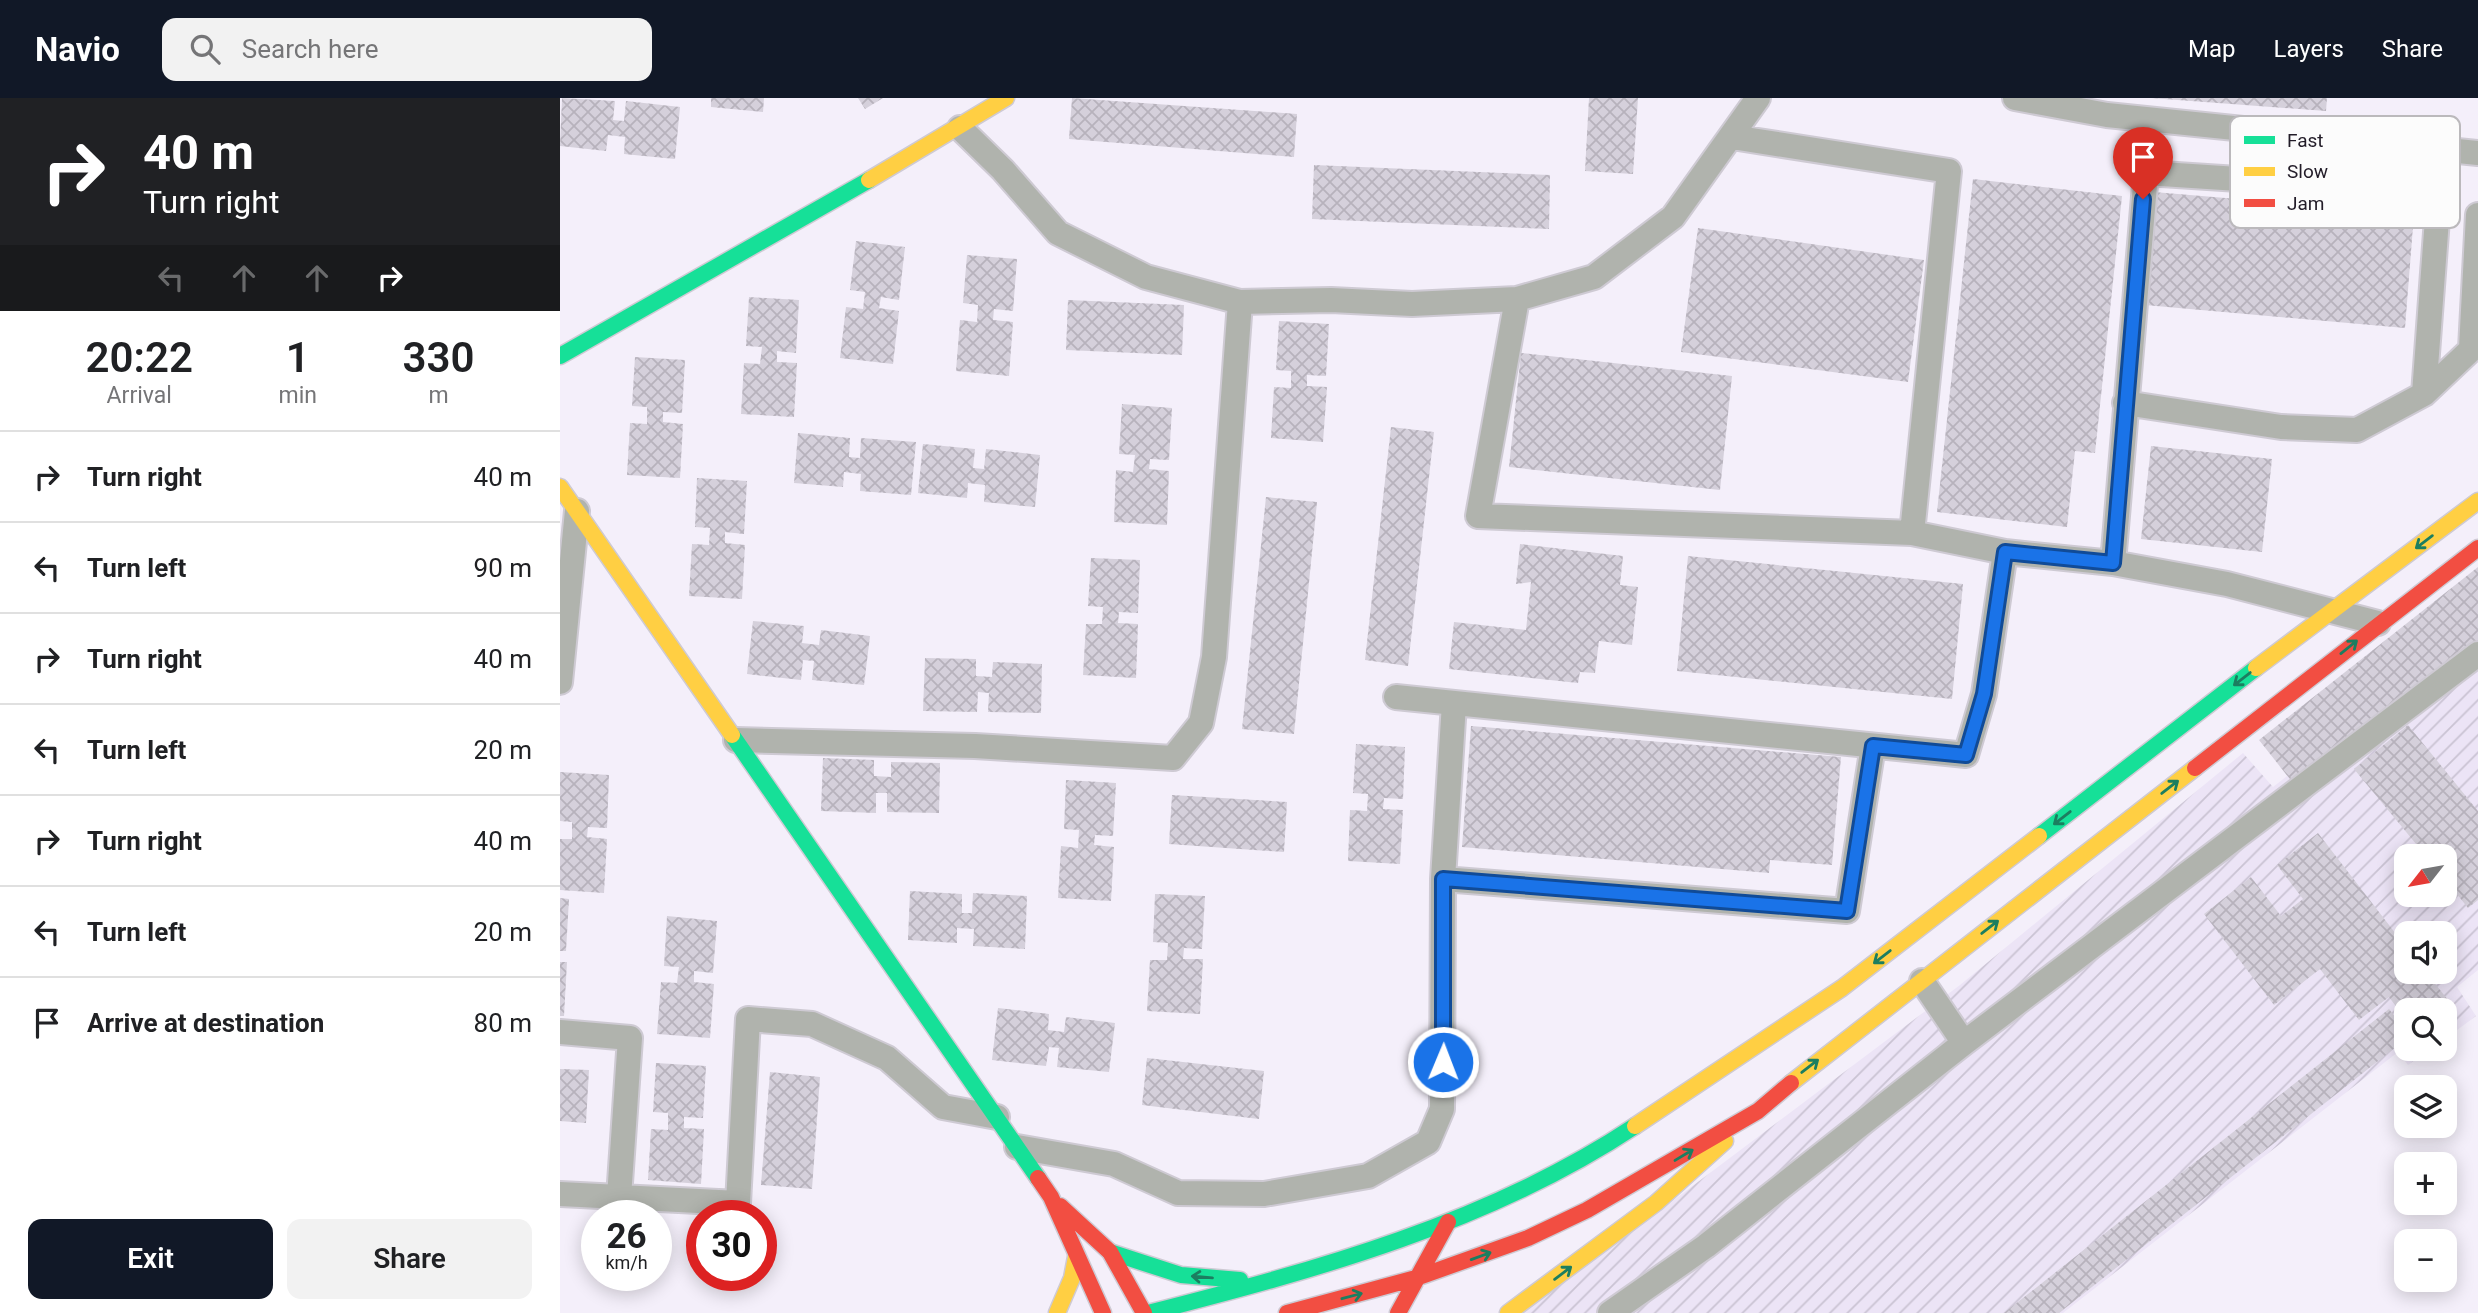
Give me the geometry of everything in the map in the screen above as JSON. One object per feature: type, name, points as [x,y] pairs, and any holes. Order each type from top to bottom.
[{"type":"main road","points":[[560,356],[960,128],[1006,98]]},
{"type":"main road","points":[[560,487],[1051,1197],[1102,1313]]},
{"type":"main road","points":[[1507,1313],[1656,1203],[1802,1073],[1922,981],[2312,650],[2333,610],[2478,501]]},
{"type":"main road","points":[[1051,1197],[1110,1252],[1146,1313],[1270,1282],[1448,1222],[1546,1179],[1594,1153],[1842,988],[2312,650],[2378,623],[2478,548]]},
{"type":"main road","points":[[1287,1313],[1416,1278],[1528,1238],[1587,1210],[1758,1111]]},
{"type":"main road","points":[[1398,1313],[1448,1222]]},
{"type":"main road","points":[[1110,1252],[1181,1275],[1270,1282]]},
{"type":"main road","points":[[1057,1313],[1072,1278],[1076,1257]]},
{"type":"street","points":[[960,128],[1003,170],[1058,233],[1146,277],[1240,302],[1331,300],[1412,304],[1517,299],[1594,277],[1673,217],[1758,98]]},
{"type":"street","points":[[2015,98],[2107,115],[2230,128]]},
{"type":"street","points":[[1732,137],[1949,171],[1912,534]]},
{"type":"street","points":[[2460,151],[2478,153]]},
{"type":"street","points":[[2113,563],[2146,173],[2230,178]]},
{"type":"street","points":[[2125,403],[2280,427],[2357,430],[2424,394],[2474,346],[2478,215]]},
{"type":"street","points":[[2424,394],[2437,228]]},
{"type":"street","points":[[1517,299],[1478,516],[1912,534],[2005,552],[2113,563],[2227,584],[2378,623]]},
{"type":"street","points":[[736,740],[975,746],[1173,758],[1201,723],[1214,657],[1240,302]]},
{"type":"street","points":[[560,682],[565,570],[577,511]]},
{"type":"street","points":[[1395,697],[1966,755],[1984,694],[2005,552]]},
{"type":"street","points":[[1610,1313],[1706,1246],[1964,1044],[2478,654]]},
{"type":"street","points":[[1017,1147],[1114,1164],[1178,1193],[1264,1194],[1368,1176],[1428,1142],[1442,1109],[1443,879],[1454,703]]},
{"type":"street","points":[[1443,879],[1847,911],[1873,746]]},
{"type":"street","points":[[1922,981],[1964,1044]]},
{"type":"street","points":[[560,1194],[738,1203],[748,1019],[812,1024],[887,1058],[943,1107],[997,1117]]},
{"type":"street","points":[[560,1032],[630,1038],[620,1197]]},
{"type":"shaded area","points":[[2478,627],[2478,970],[2457,987],[2476,1016],[2457,1030],[2457,998],[2394,998],[2394,1055],[2063,1313],[1509,1313],[1642,1224],[1960,985],[2243,753],[2273,787]]},
{"type":"building","points":[[562,98],[615,101],[613,120],[624,121],[626,101],[680,107],[675,159],[624,154],[625,137],[608,135],[606,151],[560,146]]},
{"type":"building","points":[[711,98],[764,98],[763,112],[711,107]]},
{"type":"building","points":[[858,98],[883,98],[865,109]]},
{"type":"building","points":[[1072,98],[1297,114],[1294,157],[1069,139]]},
{"type":"building","points":[[1589,98],[1638,98],[1633,174],[1585,171]]},
{"type":"building","points":[[2151,98],[2327,98],[2326,111]]},
{"type":"building","points":[[1314,165],[1550,175],[1549,229],[1312,219]]},
{"type":"building","points":[[1973,179],[2122,196],[2095,453],[2075,451],[2067,527],[1937,512]]},
{"type":"building","points":[[2154,192],[2230,198],[2230,228],[2413,228],[2405,328],[2145,305]]},
{"type":"building","points":[[1698,228],[1924,260],[1908,382],[1681,352]]},
{"type":"building","points":[[856,241],[905,247],[899,300],[881,297],[879,308],[899,311],[893,364],[840,358],[846,307],[863,309],[865,292],[850,290]]},
{"type":"building","points":[[967,255],[1017,259],[1013,311],[994,309],[993,320],[1013,322],[1009,376],[956,371],[960,320],[977,322],[978,305],[963,303]]},
{"type":"building","points":[[749,297],[799,300],[796,353],[777,351],[777,362],[797,363],[794,417],[741,414],[744,363],[760,364],[762,347],[746,346]]},
{"type":"building","points":[[1068,300],[1184,305],[1182,355],[1066,350]]},
{"type":"building","points":[[1279,321],[1329,324],[1326,376],[1307,375],[1307,386],[1327,387],[1323,442],[1271,438],[1274,387],[1291,388],[1291,371],[1276,370]]},
{"type":"building","points":[[1521,353],[1732,376],[1720,490],[1509,467]]},
{"type":"building","points":[[635,357],[685,360],[682,413],[663,412],[663,422],[683,424],[680,478],[627,475],[630,423],[647,424],[647,407],[632,406]]},
{"type":"building","points":[[1122,404],[1172,408],[1169,460],[1150,459],[1149,469],[1169,471],[1167,525],[1114,522],[1116,470],[1133,472],[1135,455],[1119,454]]},
{"type":"building","points":[[1391,427],[1434,432],[1408,666],[1365,660]]},
{"type":"building","points":[[798,433],[850,438],[849,457],[860,458],[861,438],[916,442],[911,495],[860,491],[861,474],[844,472],[843,487],[794,483]]},
{"type":"building","points":[[923,444],[975,449],[973,468],[984,469],[986,449],[1040,455],[1035,507],[984,502],[985,485],[968,483],[967,498],[918,493]]},
{"type":"building","points":[[2151,446],[2272,459],[2262,552],[2141,539]]},
{"type":"building","points":[[697,478],[747,481],[744,534],[725,532],[725,543],[745,545],[742,599],[689,596],[692,544],[709,545],[710,528],[695,527]]},
{"type":"building","points":[[1266,497],[1317,502],[1294,734],[1242,729]]},
{"type":"building","points":[[1520,544],[1623,556],[1620,585],[1638,587],[1632,645],[1599,641],[1595,673],[1580,672],[1578,683],[1449,669],[1454,622],[1526,630],[1531,582],[1516,584]]},
{"type":"building","points":[[1688,556],[1963,584],[1952,699],[1677,671]]},
{"type":"building","points":[[1091,558],[1140,560],[1138,613],[1119,612],[1118,623],[1138,624],[1136,678],[1083,675],[1086,624],[1102,624],[1103,607],[1088,606]]},
{"type":"building","points":[[2478,567],[2478,644],[2297,788],[2259,740]]},
{"type":"building","points":[[753,621],[804,626],[802,643],[819,645],[821,630],[870,636],[864,685],[812,680],[814,661],[803,660],[801,680],[747,674]]},
{"type":"building","points":[[925,658],[976,659],[976,676],[992,677],[993,662],[1042,664],[1041,713],[988,712],[989,693],[978,692],[977,712],[923,711]]},
{"type":"building","points":[[2408,725],[2478,811],[2478,900],[2468,908],[2457,894],[2457,844],[2416,844],[2354,769]]},
{"type":"building","points":[[1471,726],[1841,757],[1832,865],[1770,860],[1769,873],[1462,847]]},
{"type":"building","points":[[1356,744],[1405,747],[1403,799],[1384,798],[1383,809],[1403,810],[1400,864],[1348,861],[1350,810],[1367,811],[1368,794],[1353,793]]},
{"type":"building","points":[[823,758],[874,760],[874,776],[891,777],[891,762],[940,763],[939,813],[887,812],[887,793],[876,793],[876,813],[821,811]]},
{"type":"building","points":[[560,772],[609,775],[607,828],[588,827],[587,837],[607,839],[604,893],[560,890],[560,839],[572,839],[572,822],[560,821]]},
{"type":"building","points":[[1066,780],[1116,783],[1113,836],[1095,835],[1094,845],[1114,847],[1111,901],[1058,898],[1061,846],[1078,848],[1079,830],[1064,829]]},
{"type":"building","points":[[1172,795],[1287,802],[1284,852],[1169,844]]},
{"type":"building","points":[[2318,833],[2394,931],[2394,984],[2435,984],[2446,998],[2394,998],[2394,1004],[2389,997],[2359,1020],[2320,969],[2274,1005],[2204,914],[2251,877],[2281,916],[2303,899],[2277,865]]},
{"type":"building","points":[[910,891],[962,894],[962,913],[972,913],[973,893],[1027,896],[1025,949],[973,946],[974,929],[957,928],[957,943],[908,940]]},
{"type":"building","points":[[1155,894],[1205,896],[1202,949],[1184,948],[1183,959],[1203,959],[1200,1014],[1147,1011],[1150,960],[1167,960],[1168,943],[1153,942]]},
{"type":"building","points":[[560,898],[569,899],[566,951],[560,951]]},
{"type":"building","points":[[667,916],[717,921],[713,973],[694,971],[694,982],[714,984],[710,1038],[657,1034],[661,982],[677,983],[679,967],[664,966]]},
{"type":"building","points":[[560,962],[567,962],[564,1016],[560,1016]]},
{"type":"building","points":[[998,1008],[1049,1014],[1048,1030],[1064,1032],[1066,1017],[1115,1023],[1109,1072],[1057,1067],[1059,1048],[1049,1047],[1046,1066],[992,1060]]},
{"type":"building","points":[[2389,1009],[2394,1015],[2394,1048],[2059,1313],[2004,1313]]},
{"type":"building","points":[[1147,1058],[1264,1071],[1259,1119],[1142,1105]]},
{"type":"building","points":[[656,1063],[706,1066],[703,1118],[684,1117],[684,1128],[704,1129],[701,1184],[648,1180],[651,1129],[668,1130],[668,1113],[653,1112]]},
{"type":"building","points":[[560,1069],[589,1070],[586,1123],[560,1121]]},
{"type":"building","points":[[770,1072],[820,1077],[812,1189],[761,1185]]},
{"type":"traffic: fast","points":[[560,356],[869,180]]},
{"type":"traffic: fast","points":[[2039,836],[2256,668]]},
{"type":"traffic: fast","points":[[732,735],[1038,1178]]},
{"type":"traffic: fast","points":[[1148,1313],[1337,1261],[1400,1240],[1521,1190],[1579,1160],[1635,1126]]},
{"type":"traffic: fast","points":[[1110,1252],[1181,1275],[1240,1280]]},
{"type":"traffic: slow","points":[[869,180],[1006,98]]},
{"type":"traffic: slow","points":[[560,487],[732,735]]},
{"type":"traffic: slow","points":[[2256,668],[2478,501]]},
{"type":"traffic: slow","points":[[1791,1083],[2195,768]]},
{"type":"traffic: slow","points":[[1635,1126],[1842,988],[2039,836]]},
{"type":"traffic: slow","points":[[1508,1313],[1656,1203],[1725,1141]]},
{"type":"traffic: slow","points":[[1057,1313],[1072,1278],[1076,1257]]},
{"type":"traffic: jam","points":[[2195,768],[2478,548]]},
{"type":"traffic: jam","points":[[1287,1313],[1416,1278],[1528,1238],[1587,1210],[1758,1111],[1791,1083]]},
{"type":"traffic: jam","points":[[1038,1178],[1051,1197],[1103,1313]]},
{"type":"traffic: jam","points":[[1060,1206],[1110,1252],[1144,1313]]},
{"type":"traffic: jam","points":[[1398,1313],[1448,1222]]},
{"type":"route","points":[[1443,1062],[1443,879],[1847,911],[1873,746],[1966,755],[1984,694],[2005,552],[2113,563],[2143,199]]}]
